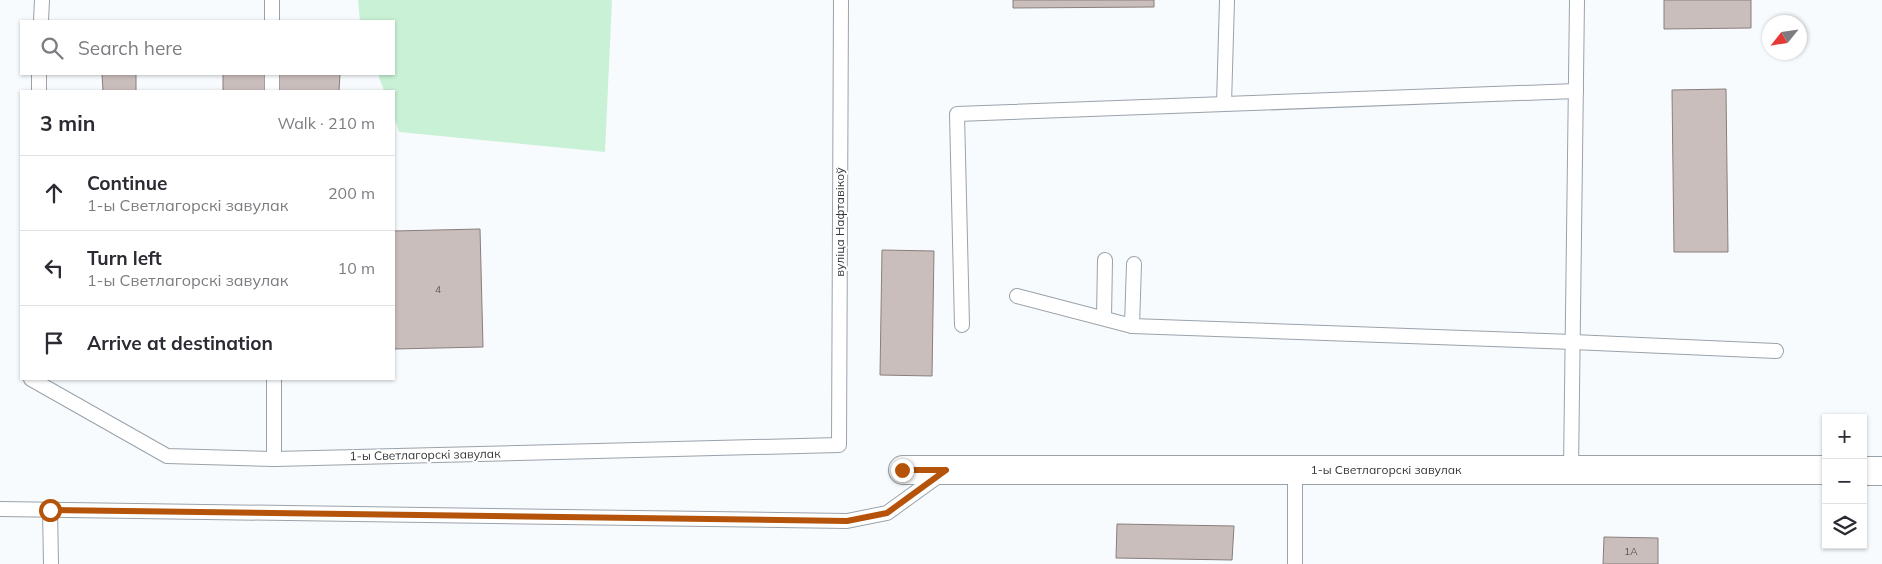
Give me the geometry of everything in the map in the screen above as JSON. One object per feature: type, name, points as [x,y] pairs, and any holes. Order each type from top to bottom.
[{"type":"street","name":"1-ы Светлагорскі завулак","points":[[902,470],[1822,470]]},
{"type":"street","points":[[1867,470],[1882,471]]},
{"type":"lane","points":[[41,20],[42,0]]},
{"type":"lane","points":[[272,0],[272,20]]},
{"type":"lane","name":"вуліца Нафтавікоў","points":[[838,445],[841,0]]},
{"type":"lane","points":[[1224,104],[1228,0]]},
{"type":"lane","points":[[1571,470],[1577,0]]},
{"type":"lane","points":[[39,75],[39,90]]},
{"type":"lane","points":[[272,75],[272,90]]},
{"type":"lane","points":[[962,325],[957,114],[1576,91]]},
{"type":"lane","points":[[1104,318],[1105,260]]},
{"type":"lane","points":[[1132,326],[1134,264]]},
{"type":"lane","points":[[1017,296],[1132,326],[1776,351]]},
{"type":"lane","name":"1-ы Светлагорскі завулак","points":[[34,380],[167,456],[274,459],[838,445]]},
{"type":"lane","points":[[274,380],[274,459]]},
{"type":"lane","points":[[0,509],[847,521],[887,513],[946,470]]},
{"type":"lane","points":[[1295,470],[1295,564]]},
{"type":"lane","points":[[50,510],[51,564]]},
{"type":"green space","points":[[358,0],[612,0],[605,152],[399,132],[395,119],[395,90],[384,90],[378,75],[395,75],[395,20],[360,20]]},
{"type":"building","points":[[1013,0],[1154,0],[1154,7],[1013,8]]},
{"type":"building","points":[[1664,0],[1751,0],[1751,28],[1664,29]]},
{"type":"building","points":[[102,75],[136,75],[136,90],[103,90]]},
{"type":"building","points":[[223,75],[340,75],[339,90],[223,90]]},
{"type":"building","points":[[1726,89],[1728,252],[1674,252],[1672,90]]},
{"type":"building","points":[[480,229],[483,347],[395,349],[395,231]]},
{"type":"building","points":[[882,250],[934,251],[932,376],[880,375]]},
{"type":"building","points":[[1117,524],[1234,526],[1232,560],[1116,558]]},
{"type":"building","points":[[1604,537],[1658,538],[1658,564],[1603,564]]},
{"type":"route","points":[[50,510],[847,521],[887,513],[946,470],[902,470]]}]
